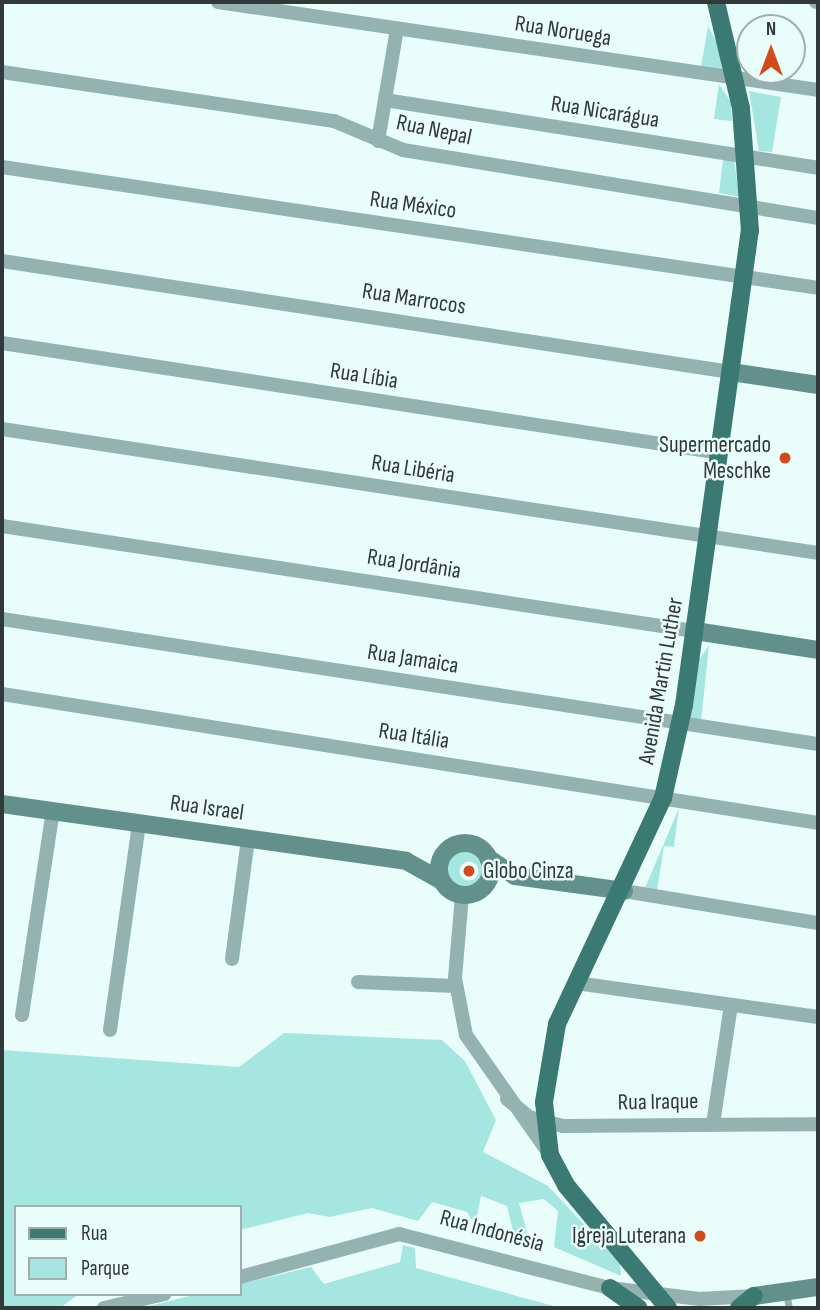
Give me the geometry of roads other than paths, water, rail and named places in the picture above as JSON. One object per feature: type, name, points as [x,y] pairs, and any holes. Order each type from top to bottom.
[{"type":"main road","name":"Avenida Martin Luther","points":[[716,2],[736,79]]},
{"type":"main road","name":"Avenida Martin Luther","points":[[668,1308],[579,1201],[550,1155],[544,1123],[553,1039],[576,983],[624,891],[663,799],[681,723],[745,276],[751,208],[737,84]]},
{"type":"main road","points":[[612,1288],[639,1308]]},
{"type":"street","name":"Rua Noruega","points":[[218,2],[736,79]]},
{"type":"street","points":[[378,141],[397,29]]},
{"type":"street","name":"Rua Nepal","points":[[2,72],[334,121],[403,150],[818,218]]},
{"type":"street","name":"Rua Noruega","points":[[773,84],[818,90]]},
{"type":"street","name":"Rua Nicarágua","points":[[385,100],[818,168]]},
{"type":"street","name":"Rua México","points":[[2,167],[818,288]]},
{"type":"street","name":"Rua Marrocos","points":[[2,261],[818,385]]},
{"type":"street","name":"Rua Líbia","points":[[2,343],[720,453]]},
{"type":"street","name":"Rua Libéria","points":[[2,429],[818,553]]},
{"type":"street","name":"Rua Jordânia","points":[[2,526],[818,650]]},
{"type":"street","name":"Rua Jamaica","points":[[2,619],[818,744]]},
{"type":"street","name":"Rua Itália","points":[[2,694],[818,823]]},
{"type":"street","name":"Rua Israel","points":[[2,804],[406,861],[442,881]]},
{"type":"street","points":[[22,1014],[53,811]]},
{"type":"street","points":[[110,1030],[139,824]]},
{"type":"street","points":[[232,959],[248,839]]},
{"type":"street","points":[[462,895],[442,881],[439,862],[446,850],[466,843],[515,876],[818,923]]},
{"type":"street","name":"Rua Israel","points":[[406,861],[446,850]]},
{"type":"street","points":[[462,895],[484,886],[488,858]]},
{"type":"street","points":[[462,895],[456,986],[467,1035],[507,1099],[550,1155]]},
{"type":"street","points":[[358,982],[456,986]]},
{"type":"street","points":[[576,983],[818,1017]]},
{"type":"street","points":[[713,1124],[731,1005]]},
{"type":"street","points":[[507,1099],[544,1123]]},
{"type":"street","name":"Rua Iraque","points":[[544,1123],[818,1124]]},
{"type":"street","name":"Rua Indonésia","points":[[242,1276],[399,1234],[612,1288],[699,1299],[745,1301],[787,1300],[818,1287]]},
{"type":"street","points":[[104,1308],[155,1296]]},
{"type":"place","name":"Supermercado Meschke","points":[[785,458]]},
{"type":"place","name":"Globo Cinza","points":[[469,871]]},
{"type":"place","name":"Igreja Luterana","points":[[700,1236]]}]
